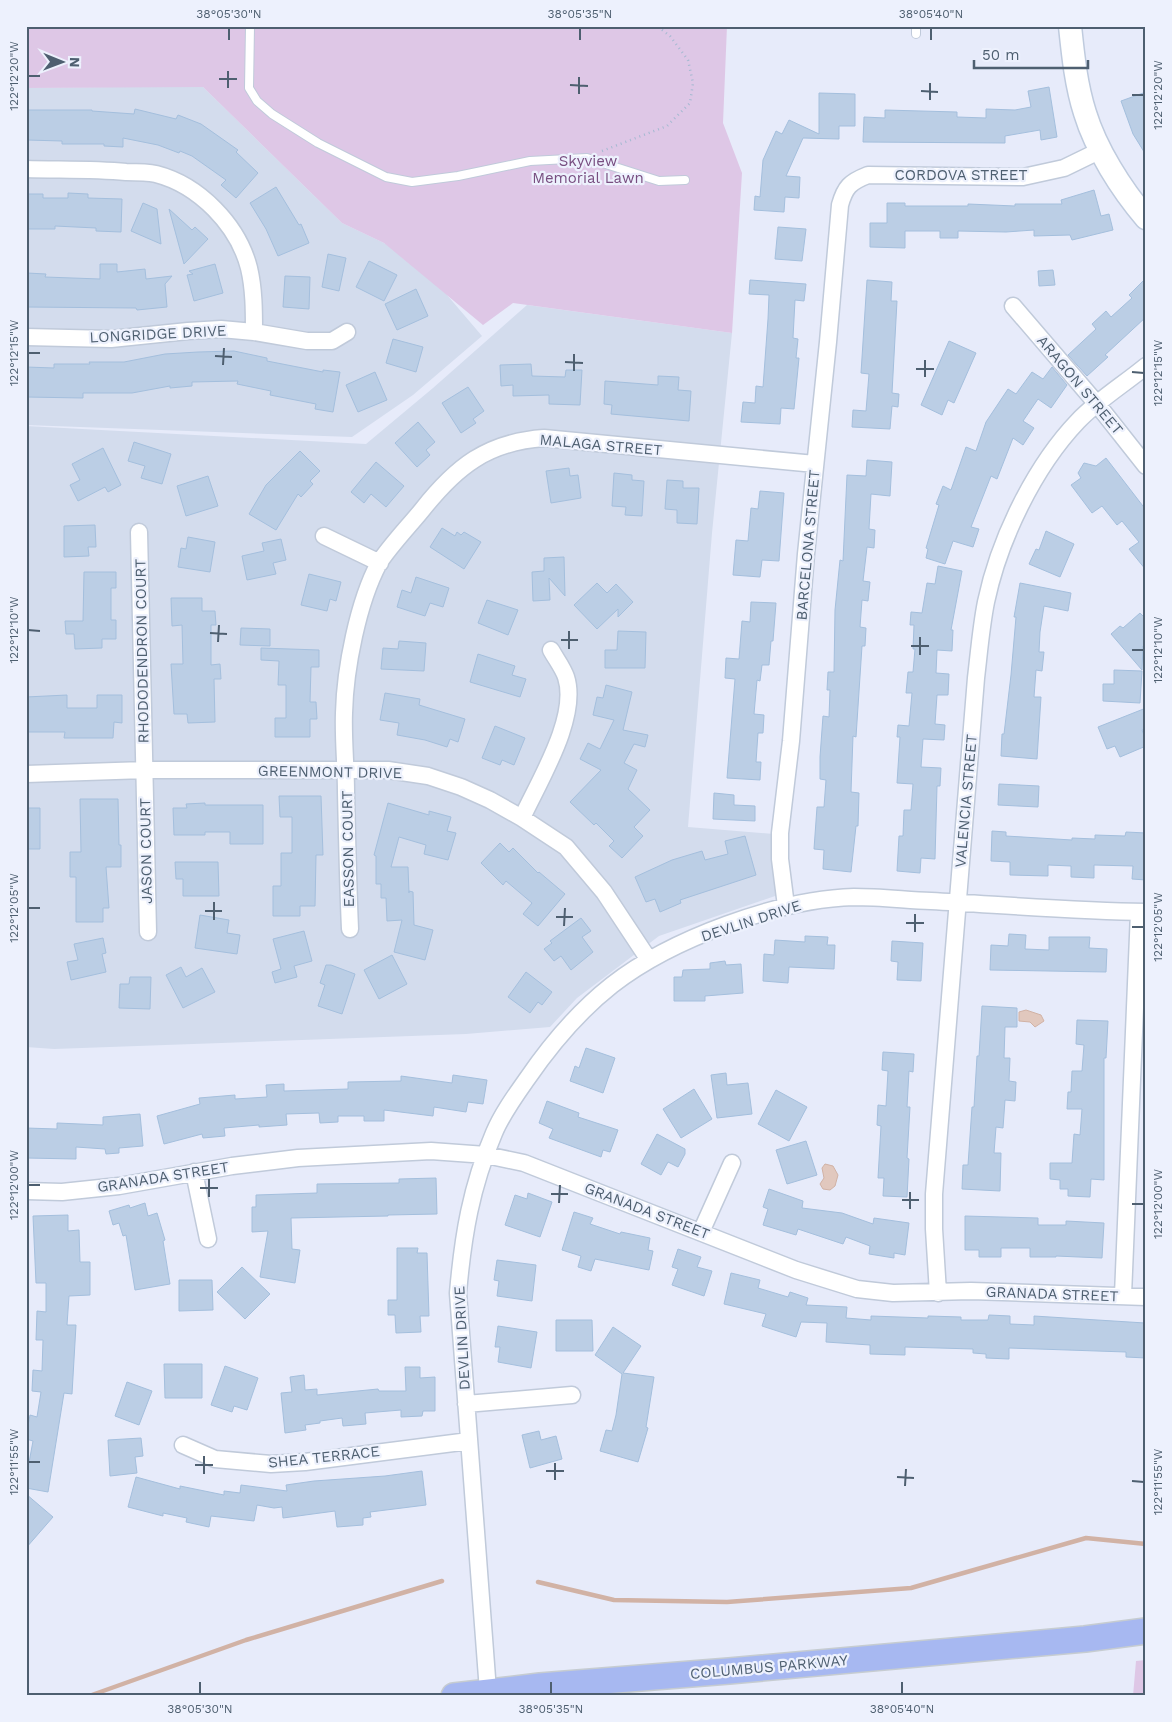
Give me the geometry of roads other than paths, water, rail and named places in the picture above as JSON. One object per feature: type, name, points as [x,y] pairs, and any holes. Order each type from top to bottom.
[{"type":"main road","name":"COLUMBUS PARKWAY","points":[[1085,1639],[1146,1631]]},
{"type":"main road","name":"COLUMBUS PARKWAY","points":[[454,1696],[488,1691],[1085,1639],[1146,1636]]},
{"type":"street","points":[[1070,26],[1076,75],[1085,114],[1101,150],[1125,191],[1146,218]]},
{"type":"street","name":"CORDOVA STREET","points":[[848,185],[868,175],[1023,177],[1064,168],[1101,150]]},
{"type":"street","points":[[26,170],[113,171],[155,174],[179,183],[200,196],[218,212],[241,244],[253,289],[254,332]]},
{"type":"street","name":"BARCELONA STREET","points":[[786,906],[780,859],[780,833],[791,741],[806,554],[840,205],[848,185]]},
{"type":"street","name":"ARAGON STREET","points":[[1013,306],[1097,404],[1146,466]]},
{"type":"street","name":"LONGRIDGE DRIVE","points":[[26,337],[111,339],[221,329],[254,332],[307,341],[332,341],[347,332]]},
{"type":"street","name":"VALENCIA STREET","points":[[938,1293],[934,1194],[976,678],[986,602],[999,559],[1017,512],[1036,475],[1078,421],[1146,366]]},
{"type":"street","name":"MALAGA STREET","points":[[346,770],[344,714],[348,665],[369,586],[380,562],[436,492],[476,457],[500,446],[522,440],[544,438],[816,464]]},
{"type":"street","name":"RHODODENDRON COURT","points":[[139,532],[145,770]]},
{"type":"street","points":[[324,536],[380,562]]},
{"type":"street","points":[[522,818],[550,762],[564,724],[568,697],[566,677],[551,650]]},
{"type":"street","name":"GREENMONT DRIVE","points":[[26,774],[145,770],[388,770],[428,776],[461,787],[522,818],[566,847],[604,892],[649,960]]},
{"type":"street","name":"JASON COURT","points":[[145,770],[148,932]]},
{"type":"street","name":"EASSON COURT","points":[[346,770],[350,928]]},
{"type":"street","name":"DEVLIN DRIVE","points":[[488,1691],[468,1441],[459,1284],[462,1250],[473,1190],[494,1132],[513,1098],[542,1057],[585,1008],[613,984],[649,960],[714,930],[786,906],[854,897],[1142,912]]},
{"type":"street","points":[[1123,1295],[1142,912]]},
{"type":"street","name":"GRANADA STREET","points":[[26,1191],[62,1192],[119,1186],[232,1166],[308,1158],[431,1151],[486,1154],[524,1163],[796,1270],[857,1289],[893,1293],[971,1291],[1146,1297]]},
{"type":"street","points":[[701,1232],[732,1163]]},
{"type":"street","points":[[194,1172],[208,1238]]},
{"type":"street","points":[[466,1404],[572,1395]]},
{"type":"street","name":"SHEA TERRACE","points":[[183,1446],[215,1459],[271,1464],[305,1462],[468,1441]]},
{"type":"lane","points":[[250,26],[249,88],[257,101],[272,114],[318,143],[386,177],[412,182],[458,176],[530,161],[587,158],[659,181],[685,180]]},
{"type":"waterway","points":[[538,1582],[614,1600],[727,1602],[911,1588],[1086,1538],[1146,1544]]},
{"type":"waterway","points":[[89,1696],[246,1640],[442,1581]]},
{"type":"park label","name":"Skyview Memorial Lawn","points":[[588,170]]}]
